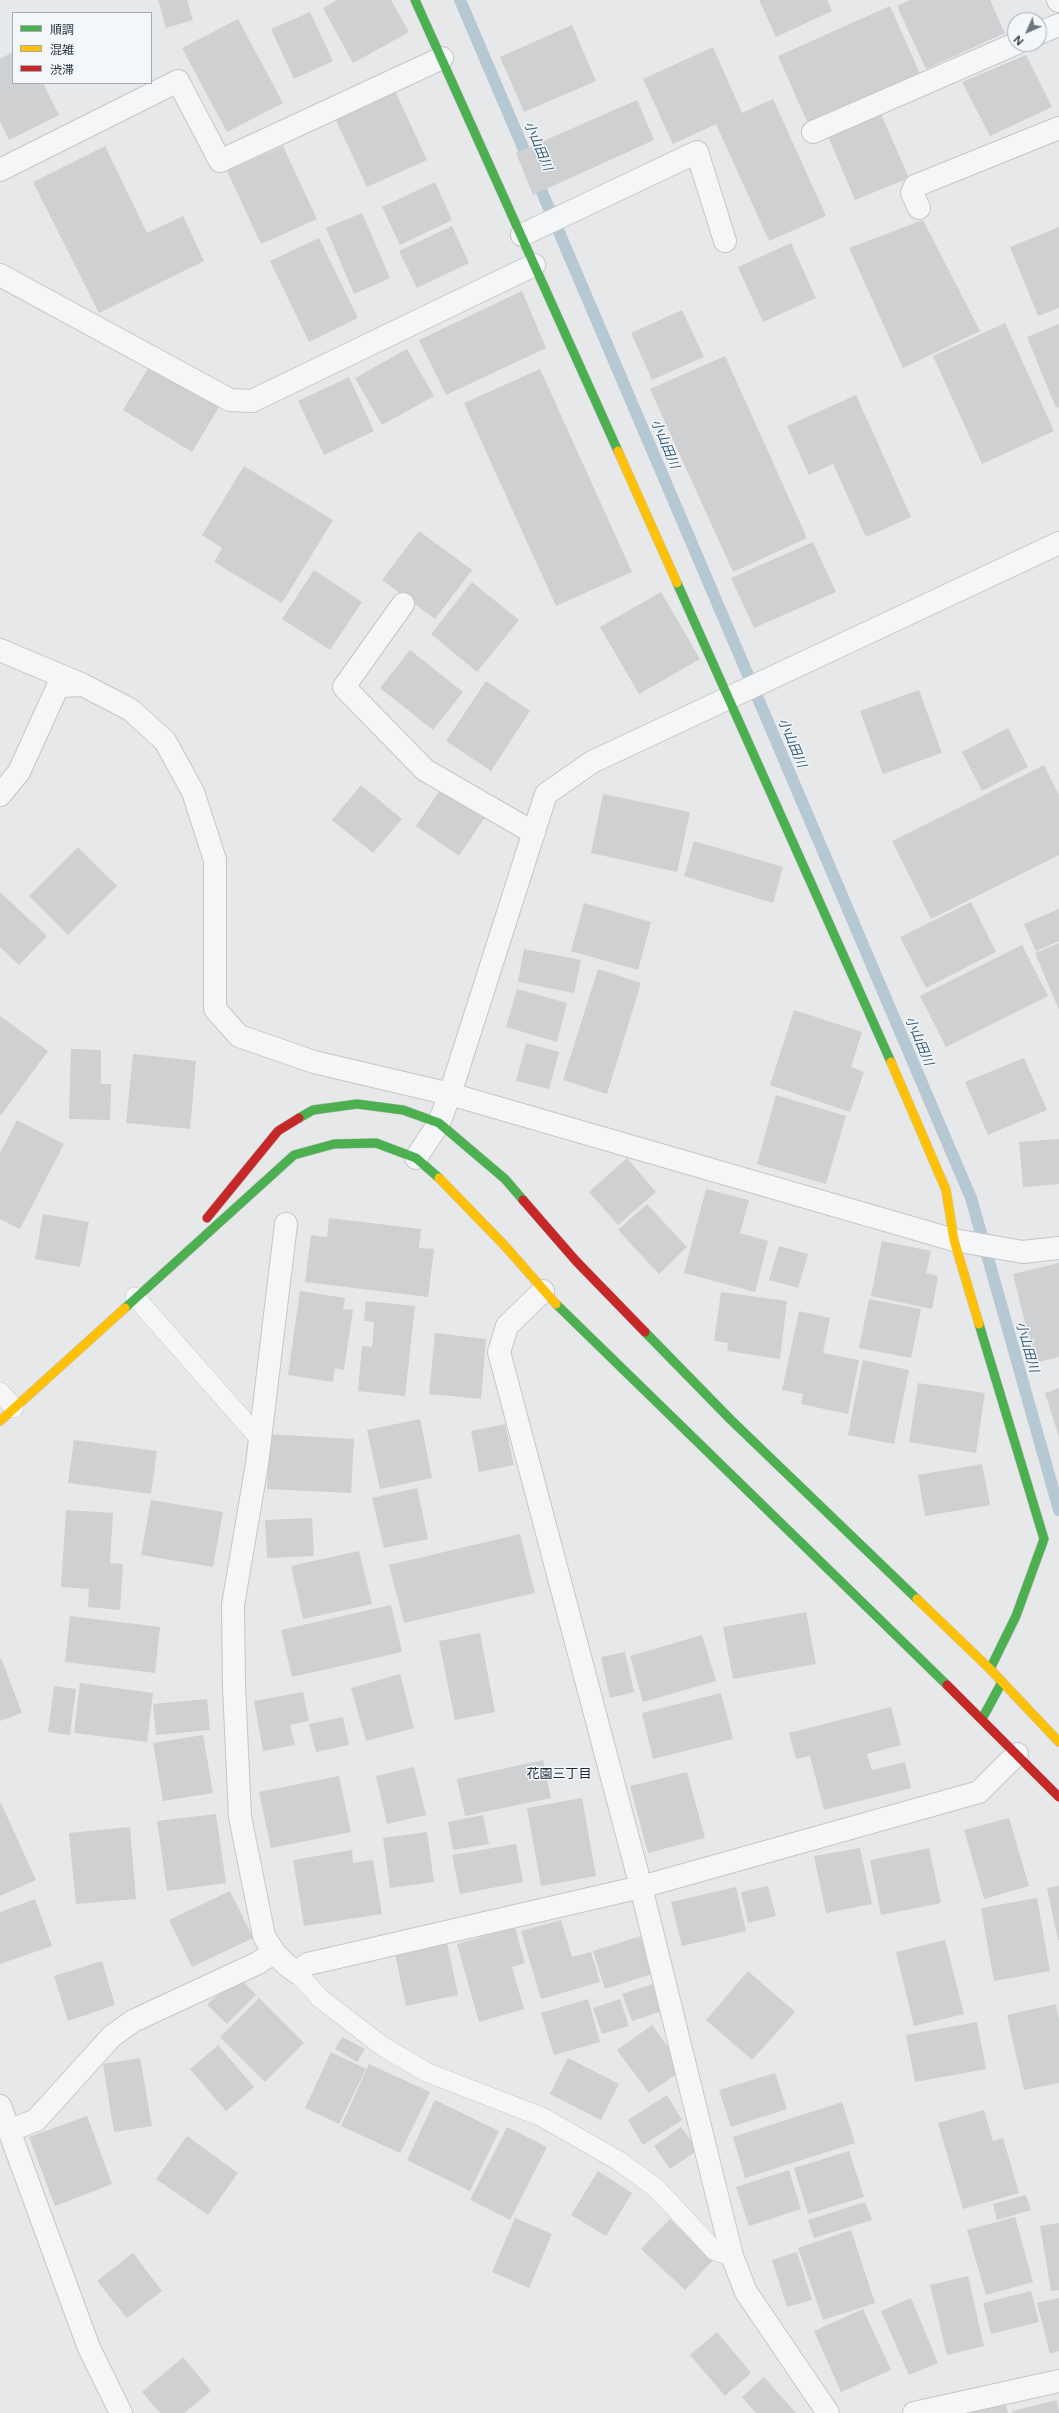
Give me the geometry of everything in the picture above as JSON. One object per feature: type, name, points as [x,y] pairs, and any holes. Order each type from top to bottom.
[{"type":"street","points":[[415,0],[522,235],[534,265],[839,943],[946,1190],[954,1240],[1044,1539],[1016,1616],[990,1670]]},
{"type":"street","points":[[1047,30],[1059,25]]},
{"type":"street","points":[[813,132],[1007,47]]},
{"type":"street","points":[[0,170],[178,81],[220,161],[442,58]]},
{"type":"street","points":[[919,208],[912,193],[916,186],[1059,128]]},
{"type":"street","points":[[522,235],[697,152],[726,241]]},
{"type":"street","points":[[0,275],[230,400],[252,401],[534,265]]},
{"type":"street","points":[[416,1158],[439,1123],[450,1094],[546,794],[592,762],[728,696],[1059,543]]},
{"type":"street","points":[[403,604],[344,687],[425,770],[534,833]]},
{"type":"street","points":[[0,650],[83,685],[130,710],[165,741],[193,792],[214,860],[215,1009],[240,1036],[314,1062],[450,1094],[954,1240],[1023,1252],[1059,1248]]},
{"type":"street","points":[[0,795],[19,772],[58,686],[83,685]]},
{"type":"street","points":[[166,1269],[278,1131],[313,1110],[356,1104],[403,1110],[439,1123],[505,1179],[576,1261],[730,1420],[990,1670],[1059,1742]]},
{"type":"street","points":[[0,1421],[135,1297],[294,1155],[334,1144],[376,1143],[416,1158],[436,1175],[505,1246],[543,1291],[712,1459],[982,1719],[1059,1797]]},
{"type":"street","points":[[286,1224],[260,1439],[233,1605],[234,1686],[240,1817],[264,1936],[273,1953],[296,1972],[308,1964],[640,1887],[979,1792],[1017,1754]]},
{"type":"street","points":[[543,1291],[508,1326],[499,1352],[640,1887],[732,2256],[746,2292],[828,2413]]},
{"type":"street","points":[[982,1719],[1002,1682]]},
{"type":"street","points":[[9,2130],[36,2120],[112,2036],[133,2021],[258,1963],[273,1953]]},
{"type":"street","points":[[0,2106],[89,2348],[121,2413]]},
{"type":"street","points":[[914,2413],[1059,2381]]},
{"type":"lane","points":[[135,1297],[260,1439]]},
{"type":"lane","points":[[0,1392],[14,1408]]},
{"type":"lane","points":[[296,1972],[327,2004],[382,2046],[426,2072],[542,2118],[619,2161],[656,2188],[715,2250],[732,2256]]},
{"type":"building","points":[[158,0],[187,0],[193,20],[166,28]]},
{"type":"building","points":[[337,0],[391,0],[409,32],[353,63],[323,8]]},
{"type":"building","points":[[759,0],[827,0],[832,11],[776,37]]},
{"type":"building","points":[[910,0],[990,0],[1005,33],[926,69],[897,6]]},
{"type":"building","points":[[890,6],[921,76],[809,126],[778,56]]},
{"type":"building","points":[[310,12],[333,61],[294,79],[271,29]]},
{"type":"building","points":[[238,19],[283,103],[227,132],[182,48]]},
{"type":"building","points":[[572,25],[596,81],[524,112],[500,57]]},
{"type":"building","points":[[713,47],[742,113],[773,99],[826,216],[769,241],[716,124],[673,144],[643,79]]},
{"type":"building","points":[[12,53],[12,84],[44,84],[59,115],[9,140],[0,121],[0,59]]},
{"type":"building","points":[[1026,55],[1052,107],[990,136],[962,82]]},
{"type":"building","points":[[395,91],[427,160],[367,187],[335,118]]},
{"type":"building","points":[[637,100],[654,140],[533,195],[516,153]]},
{"type":"building","points":[[881,114],[909,178],[855,200],[828,136]]},
{"type":"building","points":[[105,146],[147,233],[183,216],[204,261],[99,313],[33,182]]},
{"type":"building","points":[[283,146],[317,219],[261,244],[227,171]]},
{"type":"building","points":[[435,182],[452,220],[400,245],[382,207]]},
{"type":"building","points":[[362,213],[390,278],[354,294],[326,228]]},
{"type":"building","points":[[923,220],[980,331],[903,368],[849,248]]},
{"type":"building","points":[[452,226],[469,263],[417,288],[399,251]]},
{"type":"building","points":[[1059,227],[1059,308],[1038,316],[1010,247]]},
{"type":"building","points":[[319,238],[358,318],[309,342],[270,261]]},
{"type":"building","points":[[791,243],[816,298],[763,322],[738,267]]},
{"type":"building","points":[[522,291],[546,348],[446,395],[419,340]]},
{"type":"building","points":[[682,310],[704,357],[652,380],[631,333]]},
{"type":"building","points":[[1005,323],[1054,431],[982,464],[933,356]]},
{"type":"building","points":[[1059,324],[1059,407],[1056,408],[1027,337]]},
{"type":"building","points":[[407,349],[434,396],[382,425],[355,378]]},
{"type":"building","points":[[725,356],[807,538],[733,572],[650,389]]},
{"type":"building","points":[[150,365],[219,407],[192,452],[123,410]]},
{"type":"building","points":[[540,369],[632,572],[556,606],[464,403]]},
{"type":"building","points":[[349,377],[374,431],[324,455],[298,401]]},
{"type":"building","points":[[856,395],[911,517],[866,537],[833,464],[809,475],[787,426]]},
{"type":"building","points":[[244,466],[333,520],[282,603],[214,562],[222,548],[202,535]]},
{"type":"building","points":[[419,531],[472,570],[435,619],[382,580]]},
{"type":"building","points":[[813,542],[836,592],[754,628],[731,578]]},
{"type":"building","points":[[314,570],[362,602],[330,650],[282,619]]},
{"type":"building","points":[[472,582],[519,620],[477,672],[431,634]]},
{"type":"building","points":[[661,592],[700,659],[639,694],[600,627]]},
{"type":"building","points":[[410,650],[463,692],[433,730],[380,688]]},
{"type":"building","points":[[486,681],[530,711],[491,771],[446,741]]},
{"type":"building","points":[[919,690],[942,753],[883,774],[860,711]]},
{"type":"building","points":[[1008,728],[1028,767],[982,791],[962,752]]},
{"type":"building","points":[[1044,765],[1059,795],[1059,855],[931,919],[892,841]]},
{"type":"building","points":[[361,785],[402,819],[373,853],[332,820]]},
{"type":"building","points":[[442,787],[485,817],[459,856],[416,826]]},
{"type":"building","points":[[603,794],[690,812],[677,872],[591,853]]},
{"type":"building","points":[[694,841],[783,867],[773,903],[684,876]]},
{"type":"building","points":[[78,847],[117,886],[68,935],[29,896]]},
{"type":"building","points":[[0,892],[47,936],[19,965],[0,947]]},
{"type":"building","points":[[971,902],[996,952],[926,988],[900,937]]},
{"type":"building","points":[[584,903],[651,922],[638,970],[571,951]]},
{"type":"building","points":[[1059,909],[1059,941],[1036,951],[1024,924]]},
{"type":"building","points":[[1059,943],[1059,1010],[1035,953]]},
{"type":"building","points":[[1022,945],[1048,996],[946,1047],[920,996]]},
{"type":"building","points":[[524,949],[581,960],[574,993],[518,982]]},
{"type":"building","points":[[598,969],[641,983],[607,1094],[563,1080]]},
{"type":"building","points":[[517,989],[567,1003],[557,1042],[506,1027]]},
{"type":"building","points":[[794,1010],[862,1032],[851,1067],[864,1072],[850,1112],[770,1085]]},
{"type":"building","points":[[0,1016],[48,1051],[1,1115],[0,1114]]},
{"type":"building","points":[[526,1043],[559,1052],[549,1089],[516,1081]]},
{"type":"building","points":[[71,1049],[101,1050],[101,1084],[111,1084],[110,1120],[69,1119]]},
{"type":"building","points":[[133,1054],[196,1061],[190,1129],[126,1123]]},
{"type":"building","points":[[1024,1058],[1047,1110],[988,1135],[965,1082]]},
{"type":"building","points":[[776,1095],[846,1116],[826,1184],[757,1164]]},
{"type":"building","points":[[17,1120],[64,1144],[20,1229],[0,1219],[0,1153]]},
{"type":"building","points":[[1059,1139],[1059,1184],[1023,1187],[1019,1142]]},
{"type":"building","points":[[627,1158],[656,1192],[618,1225],[589,1192]]},
{"type":"building","points":[[706,1189],[749,1200],[740,1233],[768,1241],[755,1292],[684,1273]]},
{"type":"building","points":[[647,1204],[687,1247],[659,1274],[618,1230]]},
{"type":"building","points":[[43,1214],[89,1222],[80,1267],[35,1259]]},
{"type":"building","points":[[329,1218],[421,1229],[419,1248],[434,1249],[428,1297],[305,1282],[311,1235],[327,1237]]},
{"type":"building","points":[[882,1241],[931,1251],[926,1273],[938,1276],[932,1309],[871,1296]]},
{"type":"building","points":[[779,1246],[808,1254],[798,1288],[769,1280]]},
{"type":"building","points":[[1059,1263],[1059,1357],[1035,1363],[1013,1274]]},
{"type":"building","points":[[300,1291],[345,1298],[343,1309],[353,1310],[344,1370],[335,1368],[333,1382],[288,1375]]},
{"type":"building","points":[[721,1292],[787,1301],[780,1359],[727,1351],[728,1343],[714,1341]]},
{"type":"building","points":[[869,1299],[921,1309],[911,1358],[859,1348]]},
{"type":"building","points":[[366,1301],[415,1306],[405,1396],[358,1391],[362,1346],[372,1347],[374,1322],[364,1321]]},
{"type":"building","points":[[799,1311],[830,1318],[823,1353],[859,1360],[848,1414],[801,1404],[803,1394],[782,1390]]},
{"type":"building","points":[[435,1333],[486,1339],[481,1399],[429,1394]]},
{"type":"building","points":[[863,1360],[909,1370],[894,1444],[848,1435]]},
{"type":"building","points":[[918,1383],[985,1393],[976,1453],[909,1442]]},
{"type":"building","points":[[1059,1388],[1059,1437],[1045,1393]]},
{"type":"building","points":[[420,1419],[432,1478],[380,1489],[367,1430]]},
{"type":"building","points":[[505,1424],[514,1465],[479,1472],[471,1431]]},
{"type":"building","points":[[269,1434],[354,1439],[351,1493],[267,1489]]},
{"type":"building","points":[[74,1440],[157,1451],[151,1494],[68,1483]]},
{"type":"building","points":[[982,1464],[990,1505],[925,1516],[918,1475]]},
{"type":"building","points":[[417,1488],[428,1539],[384,1548],[372,1498]]},
{"type":"building","points":[[151,1500],[223,1512],[213,1567],[141,1555]]},
{"type":"building","points":[[66,1510],[113,1513],[110,1563],[123,1564],[120,1610],[88,1607],[89,1589],[61,1587]]},
{"type":"building","points":[[312,1518],[314,1556],[267,1558],[265,1520]]},
{"type":"building","points":[[520,1534],[535,1593],[404,1623],[389,1565]]},
{"type":"building","points":[[359,1551],[372,1604],[303,1619],[291,1566]]},
{"type":"building","points":[[391,1605],[402,1652],[292,1677],[281,1630]]},
{"type":"building","points":[[806,1612],[816,1664],[733,1679],[723,1627]]},
{"type":"building","points":[[70,1616],[160,1627],[155,1673],[65,1662]]},
{"type":"building","points":[[480,1633],[495,1712],[455,1720],[439,1641]]},
{"type":"building","points":[[702,1635],[716,1681],[643,1702],[630,1656]]},
{"type":"building","points":[[625,1652],[634,1692],[610,1698],[601,1657]]},
{"type":"building","points":[[1,1658],[22,1713],[0,1721],[0,1659]]},
{"type":"building","points":[[400,1674],[414,1728],[366,1741],[351,1688]]},
{"type":"building","points":[[80,1683],[153,1693],[147,1742],[74,1733]]},
{"type":"building","points":[[54,1686],[76,1689],[70,1735],[48,1732]]},
{"type":"building","points":[[303,1692],[309,1721],[290,1725],[295,1745],[263,1751],[254,1701]]},
{"type":"building","points":[[721,1693],[733,1739],[653,1759],[642,1713]]},
{"type":"building","points":[[207,1699],[210,1730],[156,1735],[153,1704]]},
{"type":"building","points":[[891,1707],[901,1745],[867,1754],[872,1770],[905,1762],[911,1788],[824,1810],[810,1756],[796,1759],[789,1733]]},
{"type":"building","points":[[343,1717],[349,1745],[316,1752],[309,1724]]},
{"type":"building","points":[[203,1735],[213,1793],[163,1801],[153,1743]]},
{"type":"building","points":[[543,1760],[551,1798],[465,1816],[457,1779]]},
{"type":"building","points":[[414,1767],[426,1815],[387,1824],[376,1776]]},
{"type":"building","points":[[687,1772],[705,1838],[648,1853],[630,1786]]},
{"type":"building","points":[[339,1776],[351,1832],[271,1848],[259,1792]]},
{"type":"building","points":[[582,1798],[596,1876],[541,1886],[527,1808]]},
{"type":"building","points":[[1,1803],[36,1880],[0,1896],[0,1804]]},
{"type":"building","points":[[216,1814],[226,1883],[167,1891],[157,1821]]},
{"type":"building","points":[[483,1815],[489,1844],[453,1850],[448,1822]]},
{"type":"building","points":[[1009,1818],[1029,1886],[984,1899],[964,1830]]},
{"type":"building","points":[[130,1827],[136,1899],[76,1904],[69,1833]]},
{"type":"building","points":[[427,1832],[434,1882],[390,1888],[383,1838]]},
{"type":"building","points":[[516,1844],[523,1882],[460,1894],[452,1855]]},
{"type":"building","points":[[860,1848],[872,1904],[826,1913],[814,1856]]},
{"type":"building","points":[[929,1848],[941,1903],[881,1915],[870,1860]]},
{"type":"building","points":[[352,1850],[353,1863],[373,1860],[382,1914],[304,1926],[293,1860]]},
{"type":"building","points":[[768,1886],[776,1916],[748,1923],[741,1892]]},
{"type":"building","points":[[1059,1886],[1059,1940],[1058,1940],[1047,1888]]},
{"type":"building","points":[[736,1887],[746,1931],[682,1946],[671,1902]]},
{"type":"building","points":[[230,1891],[253,1938],[192,1967],[169,1920]]},
{"type":"building","points":[[1037,1898],[1050,1971],[994,1981],[981,1908]]},
{"type":"building","points":[[35,1899],[52,1946],[0,1964],[0,1912]]},
{"type":"building","points":[[561,1920],[572,1957],[591,1952],[600,1982],[541,1999],[521,1931]]},
{"type":"building","points":[[515,1927],[525,1963],[512,1967],[524,2009],[479,2022],[457,1944]]},
{"type":"building","points":[[641,1936],[652,1974],[605,1989],[593,1951]]},
{"type":"building","points":[[945,1940],[964,2014],[914,2026],[896,1952]]},
{"type":"building","points":[[447,1943],[458,1995],[406,2006],[395,1954]]},
{"type":"building","points":[[102,1961],[115,2005],[68,2021],[54,1976]]},
{"type":"building","points":[[748,1971],[795,2012],[752,2060],[706,2020]]},
{"type":"building","points":[[237,1975],[256,1995],[227,2024],[207,2005]]},
{"type":"building","points":[[653,1984],[662,2011],[632,2021],[622,1994]]},
{"type":"building","points":[[259,1998],[304,2043],[265,2082],[220,2037]]},
{"type":"building","points":[[588,1999],[600,2042],[554,2055],[541,2013]]},
{"type":"building","points":[[620,1999],[629,2026],[602,2034],[593,2008]]},
{"type":"building","points":[[1056,2004],[1059,2020],[1059,2083],[1024,2090],[1007,2015]]},
{"type":"building","points":[[977,2022],[986,2069],[915,2082],[906,2035]]},
{"type":"building","points":[[652,2025],[684,2069],[649,2093],[617,2050]]},
{"type":"building","points":[[342,2037],[365,2049],[357,2062],[335,2049]]},
{"type":"building","points":[[218,2045],[254,2087],[226,2111],[190,2069]]},
{"type":"building","points":[[331,2052],[366,2069],[339,2124],[305,2108]]},
{"type":"building","points":[[140,2058],[152,2126],[114,2132],[103,2064]]},
{"type":"building","points":[[568,2058],[619,2084],[601,2120],[550,2094]]},
{"type":"building","points":[[369,2064],[430,2092],[400,2153],[341,2126]]},
{"type":"building","points":[[775,2073],[787,2109],[731,2127],[719,2090]]},
{"type":"building","points":[[667,2095],[682,2120],[643,2145],[628,2120]]},
{"type":"building","points":[[435,2100],[499,2131],[470,2191],[407,2160]]},
{"type":"building","points":[[842,2102],[855,2143],[745,2178],[733,2137]]},
{"type":"building","points":[[984,2110],[993,2141],[1003,2138],[1019,2193],[963,2209],[938,2123]]},
{"type":"building","points":[[87,2116],[112,2184],[55,2206],[29,2137]]},
{"type":"building","points":[[507,2127],[547,2147],[510,2220],[470,2200]]},
{"type":"building","points":[[681,2127],[698,2150],[670,2169],[654,2146]]},
{"type":"building","points":[[187,2136],[238,2173],[208,2215],[156,2179]]},
{"type":"building","points":[[849,2151],[864,2197],[808,2214],[794,2168]]},
{"type":"building","points":[[789,2170],[801,2209],[749,2226],[736,2187]]},
{"type":"building","points":[[598,2171],[632,2193],[606,2236],[571,2215]]},
{"type":"building","points":[[1026,2195],[1031,2210],[997,2220],[993,2204]]},
{"type":"building","points":[[865,2202],[872,2220],[814,2238],[808,2220]]},
{"type":"building","points":[[1015,2217],[1033,2282],[986,2295],[967,2230]]},
{"type":"building","points":[[515,2218],[552,2234],[529,2288],[492,2272]]},
{"type":"building","points":[[670,2219],[713,2260],[685,2290],[641,2249]]},
{"type":"building","points":[[1059,2223],[1059,2290],[1051,2291],[1040,2226]]},
{"type":"building","points":[[851,2230],[875,2303],[823,2320],[798,2248]]},
{"type":"building","points":[[797,2252],[812,2300],[787,2307],[772,2260]]},
{"type":"building","points":[[133,2253],[162,2291],[127,2318],[97,2281]]},
{"type":"building","points":[[968,2276],[984,2346],[947,2355],[930,2285]]},
{"type":"building","points":[[1031,2291],[1039,2322],[991,2334],[983,2303]]},
{"type":"building","points":[[911,2298],[938,2363],[909,2375],[881,2311]]},
{"type":"building","points":[[1059,2298],[1059,2351],[1050,2354],[1037,2303]]},
{"type":"building","points":[[863,2309],[891,2370],[841,2392],[814,2331]]},
{"type":"building","points":[[717,2332],[751,2373],[725,2396],[690,2355]]},
{"type":"building","points":[[183,2357],[211,2391],[184,2413],[160,2413],[142,2392]]},
{"type":"building","points":[[764,2377],[796,2413],[756,2413],[742,2397]]},
{"type":"building","points":[[1057,2400],[1059,2413],[1013,2413],[1012,2411]]},
{"type":"building","points":[[1005,2401],[1008,2413],[959,2413]]},
{"type":"waterway","name":"小山田川","points":[[460,0],[971,1198],[1059,1510]]},
{"type":"traffic: fast","points":[[415,0],[618,451]]},
{"type":"traffic: fast","points":[[677,583],[891,1062]]},
{"type":"traffic: fast","points":[[299,1118],[313,1110],[357,1104],[403,1110],[439,1123],[505,1179],[523,1200]]},
{"type":"traffic: fast","points":[[125,1308],[294,1155],[334,1144],[376,1143],[416,1158],[439,1178]]},
{"type":"traffic: fast","points":[[556,1304],[947,1685]]},
{"type":"traffic: fast","points":[[979,1324],[1044,1539],[1016,1616],[990,1669]]},
{"type":"traffic: fast","points":[[645,1332],[731,1420],[917,1599]]},
{"type":"traffic: fast","points":[[982,1719],[1002,1682]]},
{"type":"traffic: slow","points":[[618,451],[677,583]]},
{"type":"traffic: slow","points":[[891,1062],[946,1190],[954,1240],[979,1324]]},
{"type":"traffic: slow","points":[[439,1178],[505,1246],[556,1304]]},
{"type":"traffic: slow","points":[[0,1421],[125,1308]]},
{"type":"traffic: slow","points":[[917,1599],[990,1669],[1059,1742]]},
{"type":"traffic: jam","points":[[207,1218],[278,1131],[299,1118]]},
{"type":"traffic: jam","points":[[523,1200],[576,1261],[645,1332]]},
{"type":"traffic: jam","points":[[947,1685],[1059,1797]]},
{"type":"district","name":"花園三丁目","points":[[559,1774]]}]
